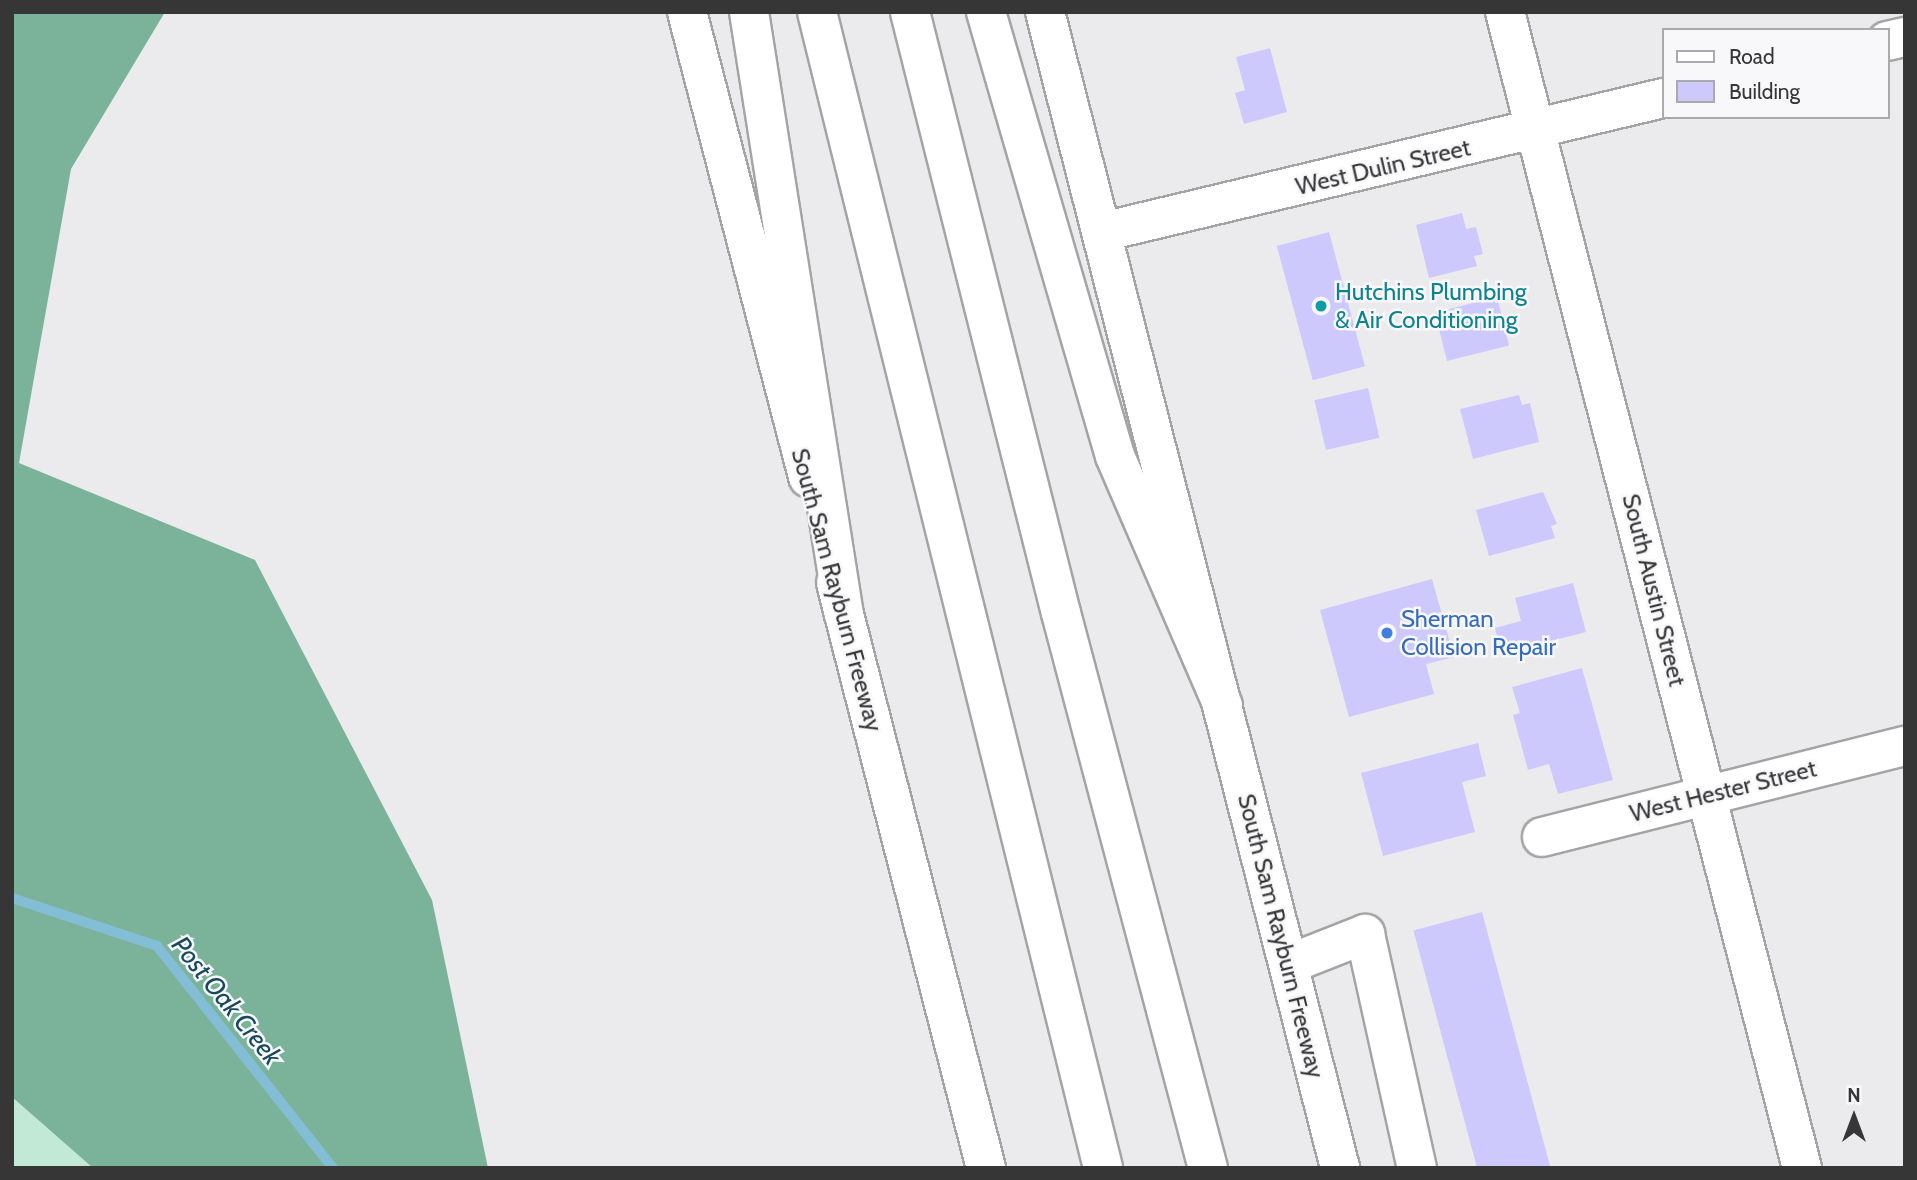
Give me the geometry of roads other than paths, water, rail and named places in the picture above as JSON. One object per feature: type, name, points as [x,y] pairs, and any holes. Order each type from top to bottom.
[{"type":"main road","name":"South Sam Rayburn Freeway","points":[[687,12],[986,1168]]},
{"type":"main road","points":[[749,12],[844,614]]},
{"type":"main road","points":[[817,12],[1102,1168]]},
{"type":"main road","points":[[910,12],[1060,613],[1208,1168]]},
{"type":"main road","points":[[986,12],[1115,456],[1223,706]]},
{"type":"main road","name":"South Sam Rayburn Freeway","points":[[1045,12],[1340,1168]]},
{"type":"main road","name":"South Austin Street","points":[[1505,12],[1802,1168]]},
{"type":"main road","name":"West Dulin Street","points":[[1102,232],[1536,131],[1661,99]]},
{"type":"main road","name":"West Hester Street","points":[[1542,837],[1905,746]]},
{"type":"main road","points":[[1289,964],[1366,934],[1417,1168]]},
{"type":"waterway","name":"Post Oak Creek","points":[[12,898],[157,946],[333,1168]]},
{"type":"place","name":"Hutchins Plumbing & Air Conditioning","points":[[1321,306]]},
{"type":"place","name":"Sherman Collision Repair","points":[[1387,633]]}]
